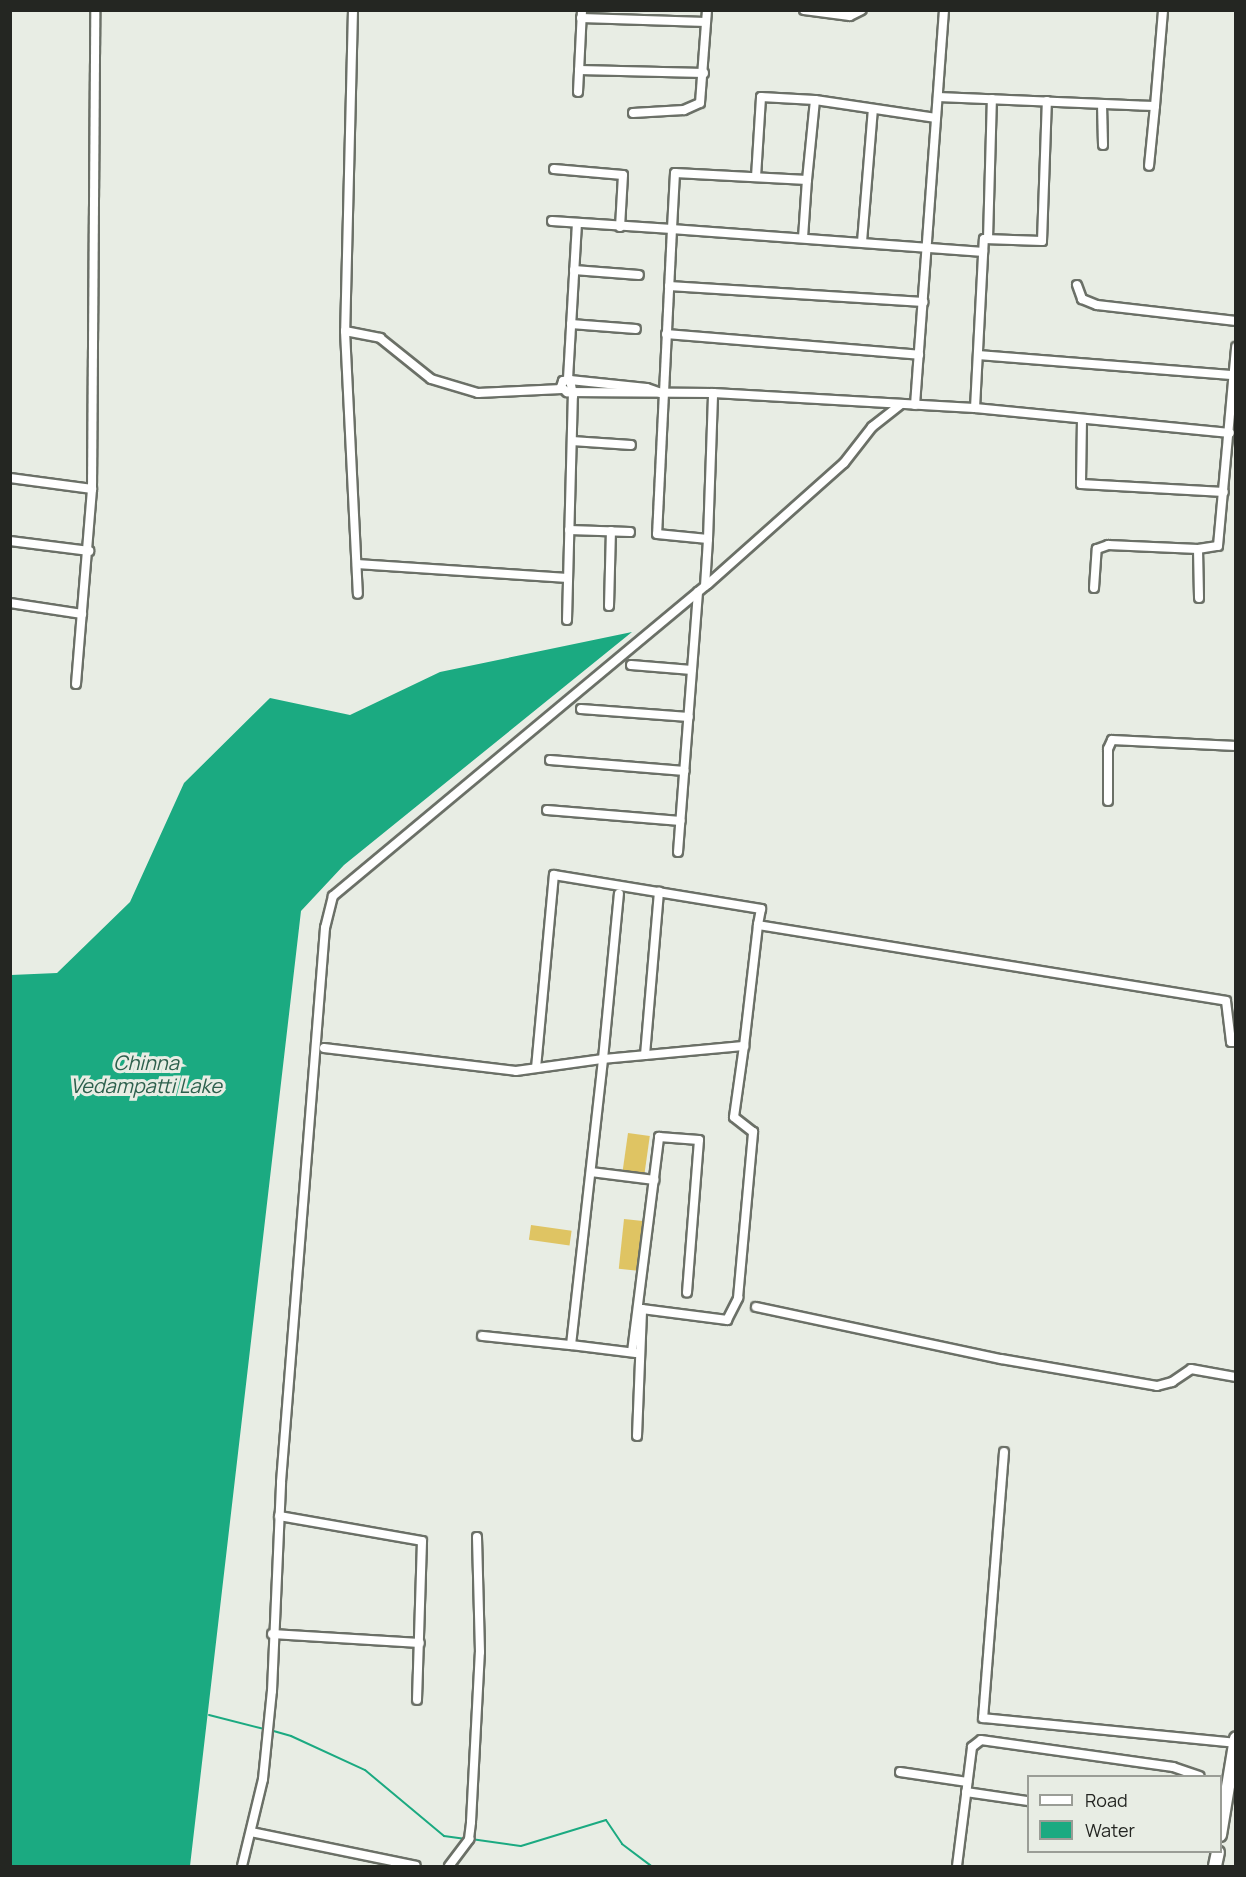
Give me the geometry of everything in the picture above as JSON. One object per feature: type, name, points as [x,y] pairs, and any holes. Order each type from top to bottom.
[{"type":"main road","points":[[1222,1816],[1224,1786],[1236,1738]]},
{"type":"street","points":[[76,684],[89,551],[92,489],[95,10]]},
{"type":"street","points":[[353,10],[345,331],[358,594]]},
{"type":"street","points":[[633,112],[697,106],[703,98],[707,10]]},
{"type":"street","points":[[804,10],[850,16],[862,10]]},
{"type":"street","points":[[915,405],[944,10]]},
{"type":"street","points":[[1149,166],[1163,10]]},
{"type":"street","points":[[578,92],[581,14],[706,22]]},
{"type":"street","points":[[579,70],[704,73]]},
{"type":"street","points":[[756,177],[761,97],[815,100],[936,118]]},
{"type":"street","points":[[938,98],[1155,106]]},
{"type":"street","points":[[988,239],[992,99]]},
{"type":"street","points":[[803,238],[815,100]]},
{"type":"street","points":[[975,408],[984,238],[1042,241],[1047,101]]},
{"type":"street","points":[[1102,104],[1103,145]]},
{"type":"street","points":[[862,242],[873,109]]},
{"type":"street","points":[[554,169],[623,175],[620,227]]},
{"type":"street","points":[[708,539],[657,534],[675,173],[807,180]]},
{"type":"street","points":[[552,221],[983,252]]},
{"type":"street","points":[[567,620],[573,396],[568,386],[577,224]]},
{"type":"street","points":[[574,270],[639,275]]},
{"type":"street","points":[[1077,285],[1082,299],[1097,306],[1236,321]]},
{"type":"street","points":[[669,286],[922,302]]},
{"type":"street","points":[[571,324],[636,329]]},
{"type":"street","points":[[345,331],[380,338],[431,379],[478,393],[568,386],[646,388],[664,394],[713,393],[975,408],[1230,433]]},
{"type":"street","points":[[666,334],[919,355]]},
{"type":"street","points":[[1094,588],[1097,549],[1108,545],[1198,549],[1218,546],[1236,347]]},
{"type":"street","points":[[978,355],[1234,375]]},
{"type":"street","points":[[678,852],[692,670],[708,539],[713,393]]},
{"type":"street","points":[[243,1866],[268,1733],[279,1516],[325,927],[333,896],[701,589],[844,463],[873,427],[901,405]]},
{"type":"street","points":[[1082,419],[1081,484],[1224,492]]},
{"type":"street","points":[[572,441],[631,445]]},
{"type":"street","points":[[10,478],[92,489]]},
{"type":"street","points":[[569,531],[630,532]]},
{"type":"street","points":[[609,606],[611,531]]},
{"type":"street","points":[[10,540],[89,551]]},
{"type":"street","points":[[1198,549],[1199,598]]},
{"type":"street","points":[[357,564],[568,578]]},
{"type":"street","points":[[10,603],[82,614]]},
{"type":"street","points":[[631,665],[692,670]]},
{"type":"street","points":[[581,709],[689,717]]},
{"type":"street","points":[[1107,801],[1108,749],[1112,740],[1236,746]]},
{"type":"street","points":[[550,760],[685,771]]},
{"type":"street","points":[[547,810],[681,821]]},
{"type":"street","points":[[536,1068],[554,875],[761,909],[734,1117],[753,1132],[738,1298],[727,1320],[642,1309],[636,1353]]},
{"type":"street","points":[[645,1055],[659,892]]},
{"type":"street","points":[[571,1345],[619,894]]},
{"type":"street","points":[[758,926],[1226,1001],[1231,1042],[1236,1042]]},
{"type":"street","points":[[324,1048],[516,1071],[603,1059],[744,1046]]},
{"type":"street","points":[[638,1436],[636,1353],[659,1137],[699,1140],[687,1293]]},
{"type":"street","points":[[591,1172],[654,1180]]},
{"type":"street","points":[[756,1307],[1001,1359],[1157,1386],[1172,1382],[1191,1369],[1236,1377]]},
{"type":"street","points":[[483,1336],[636,1353]]},
{"type":"street","points":[[1004,1452],[983,1718],[1235,1743]]},
{"type":"street","points":[[279,1516],[422,1540],[417,1700]]},
{"type":"street","points":[[449,1866],[463,1850],[471,1822],[480,1652],[477,1537]]},
{"type":"street","points":[[272,1634],[420,1643]]},
{"type":"street","points":[[957,1866],[972,1747],[981,1740],[1173,1767],[1195,1775]]},
{"type":"street","points":[[900,1772],[967,1782]]},
{"type":"street","points":[[966,1792],[1027,1801]]},
{"type":"street","points":[[251,1832],[416,1866]]},
{"type":"shaded area","points":[[628,1133],[650,1136],[644,1177],[622,1174]]},
{"type":"shaded area","points":[[624,1219],[643,1221],[638,1271],[619,1269]]},
{"type":"shaded area","points":[[531,1225],[572,1231],[570,1246],[529,1240]]},
{"type":"water","name":"Chinna Vedampatti Lake","points":[[632,632],[344,865],[301,911],[190,1866],[11,1866],[11,975],[57,973],[130,902],[184,783],[270,698],[350,715],[440,672]]},
{"type":"waterway","points":[[209,1715],[264,1729]]},
{"type":"waterway","points":[[270,1730],[291,1736],[365,1770],[444,1836],[466,1839]]},
{"type":"waterway","points":[[471,1839],[521,1846],[606,1820],[622,1844],[651,1866]]}]
